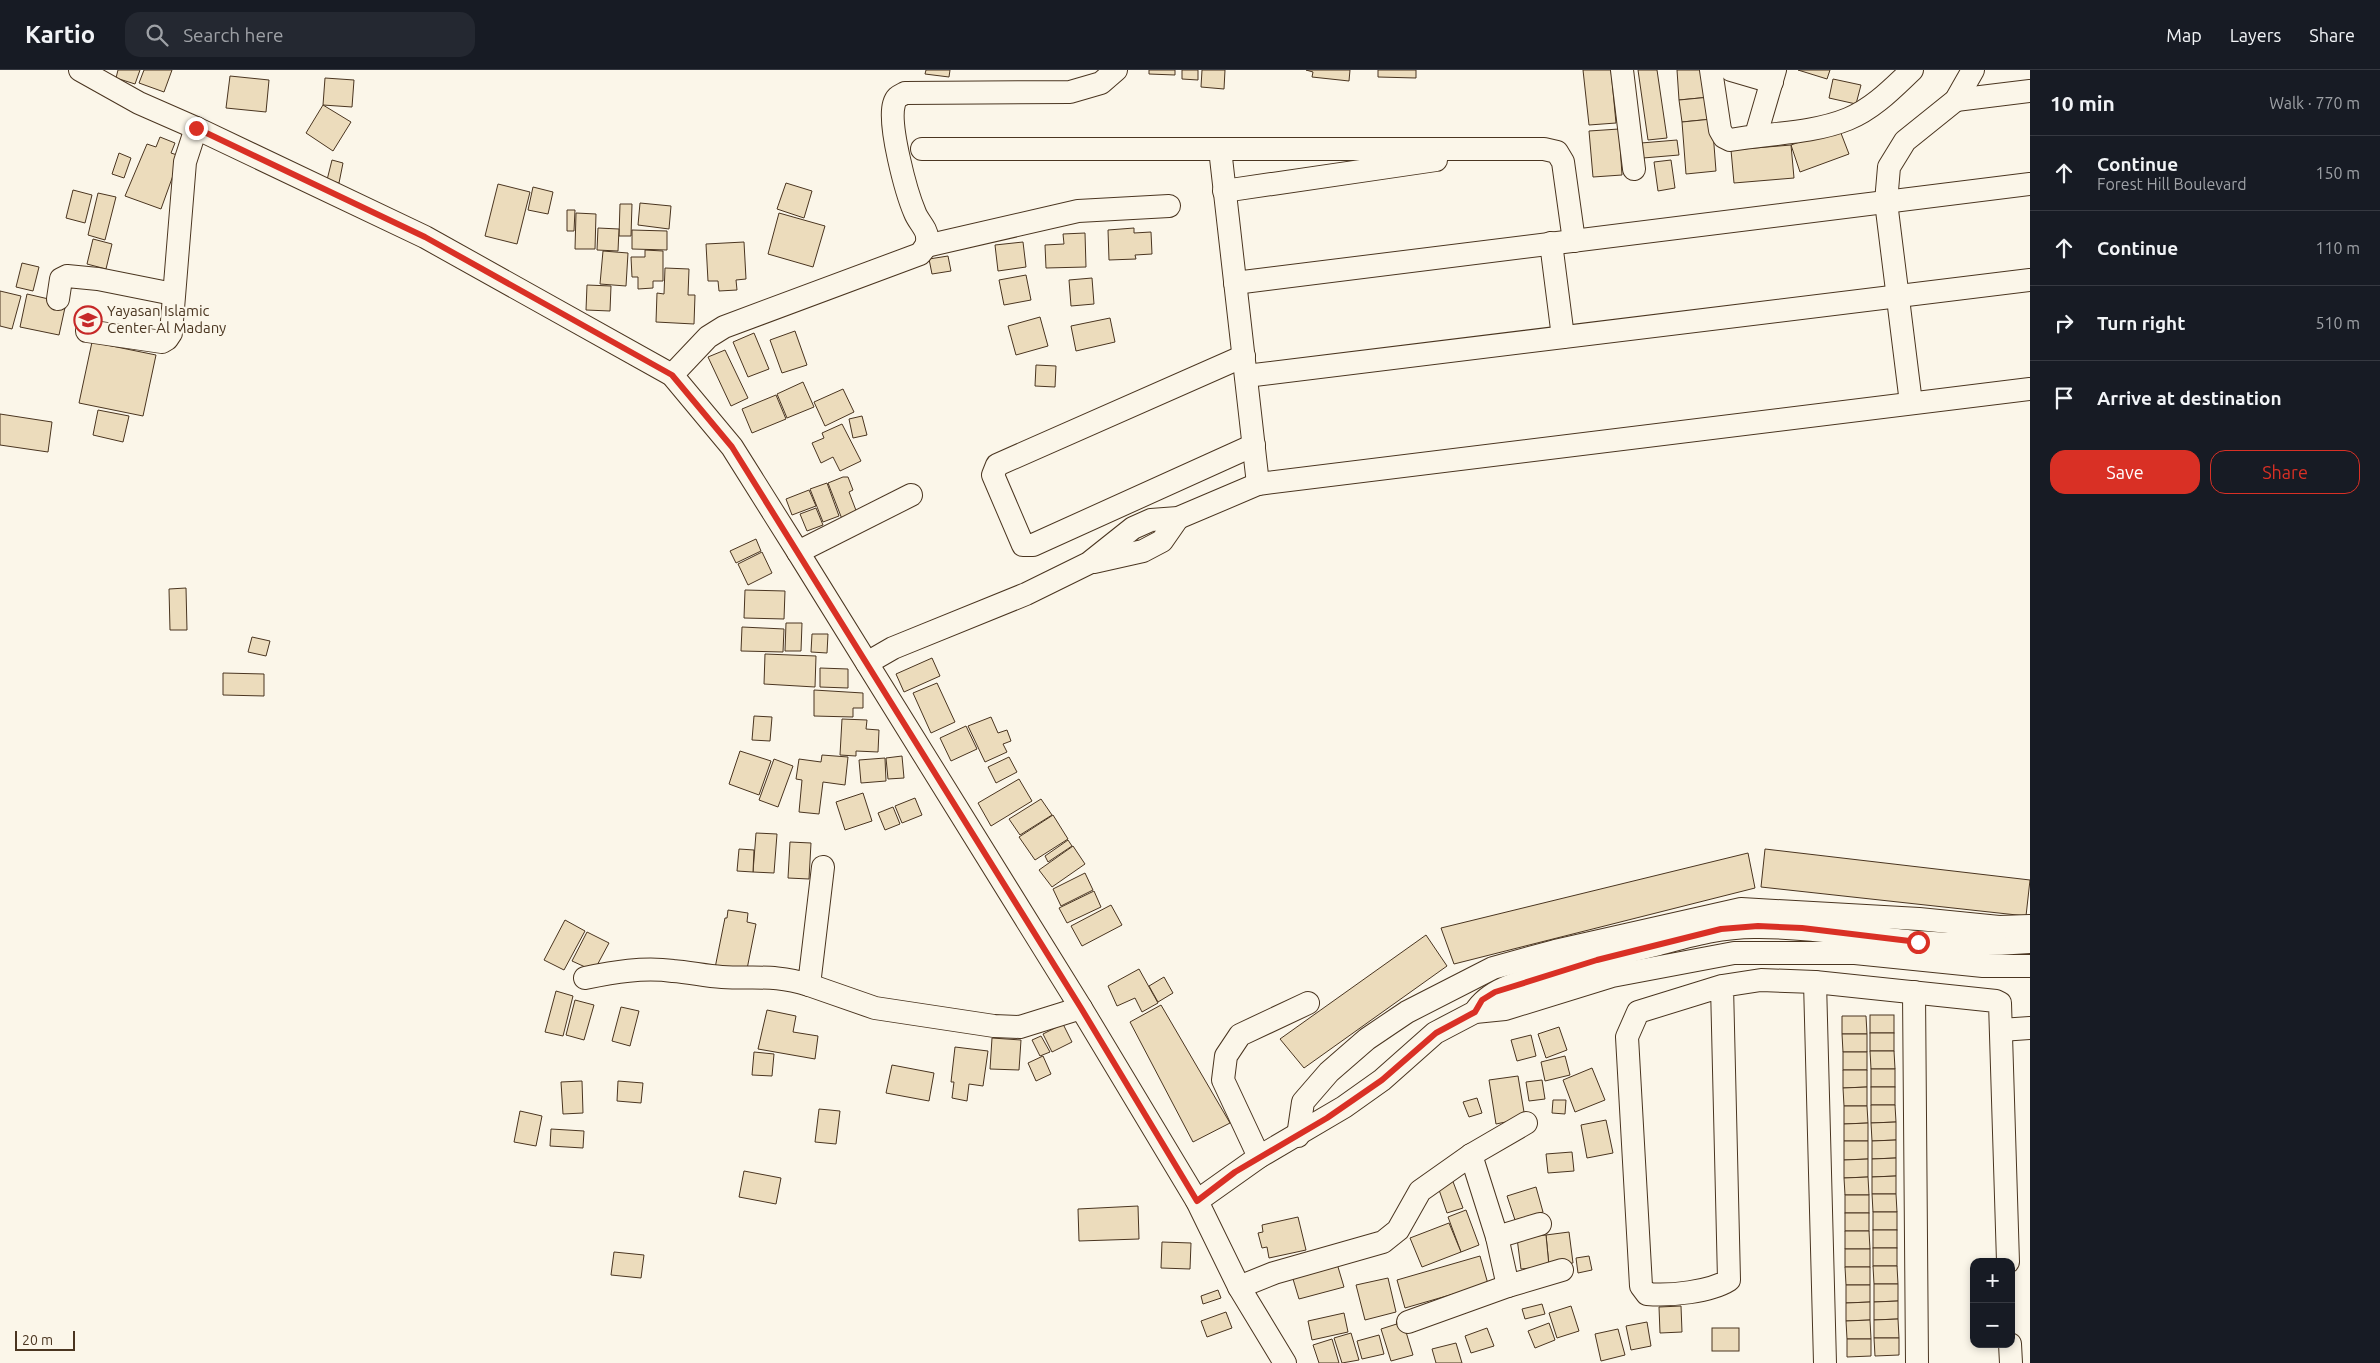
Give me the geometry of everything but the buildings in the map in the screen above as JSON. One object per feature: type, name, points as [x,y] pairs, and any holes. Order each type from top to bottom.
[{"type":"street","points":[[80,70],[138,103],[196,128],[425,237],[672,375],[732,447],[867,663],[1081,1008],[1197,1201],[1239,1287],[1285,1363]]},
{"type":"street","points":[[672,375],[708,337],[724,327],[920,254],[926,246],[927,236],[915,213],[898,153],[893,117],[894,104],[898,96],[904,93],[1070,92],[1101,83],[1116,70]]},
{"type":"street","points":[[1622,70],[1634,169]]},
{"type":"street","points":[[1711,70],[1720,130],[1724,137],[1730,140],[1810,129],[1848,119],[1882,98],[1912,70]]},
{"type":"street","points":[[1731,70],[1774,76],[1756,135]]},
{"type":"street","points":[[1911,403],[1886,202],[1889,167],[1905,141],[1956,100],[1973,70]]},
{"type":"street","points":[[1956,100],[2030,91]]},
{"type":"street","points":[[87,332],[162,342],[167,339],[170,333],[186,162],[196,128]]},
{"type":"street","points":[[1224,191],[1514,148]]},
{"type":"street","points":[[922,149],[1544,148],[1557,152],[1563,162],[1574,240]]},
{"type":"street","points":[[1220,149],[1258,484]]},
{"type":"street","points":[[1235,283],[2030,184]]},
{"type":"street","points":[[926,246],[1078,211],[1169,206]]},
{"type":"street","points":[[1551,243],[1563,337]]},
{"type":"street","points":[[58,299],[61,279],[67,276],[92,278],[173,294]]},
{"type":"street","points":[[1254,445],[1033,545],[1023,545],[993,475],[997,465],[1245,366],[1563,337],[2030,280]]},
{"type":"street","points":[[867,663],[893,648],[1026,594],[1089,563],[1134,528],[1151,520],[1178,518],[1258,484],[2030,389]]},
{"type":"street","points":[[798,552],[911,495]]},
{"type":"street","points":[[809,985],[823,867]]},
{"type":"street","points":[[1298,1136],[1303,1102],[1329,1072],[1360,1044],[1407,1012],[1493,968],[1556,951],[1740,909],[1919,919],[1999,927],[2030,926]]},
{"type":"street","points":[[1475,1012],[1482,1000],[1495,992],[1527,981],[1597,960],[1721,929],[1758,926],[1802,928],[1918,942],[1976,945],[2030,942]]},
{"type":"street","points":[[1197,1201],[1259,1157],[1298,1136],[1382,1080],[1436,1033],[1475,1012],[1505,1009],[1612,976],[1734,954],[1855,953],[1983,966],[2030,966]]},
{"type":"street","points":[[585,978],[626,971],[649,970],[723,977],[773,976],[788,978],[874,1008],[994,1026],[1020,1027],[1081,1008]]},
{"type":"street","points":[[1722,986],[1729,1280],[1718,1287],[1660,1296],[1647,1294],[1641,1286],[1627,1037],[1638,1012],[1722,986],[1760,980],[1815,982],[1996,1001],[2001,1007],[2008,1258]]},
{"type":"street","points":[[1815,982],[1825,1363]]},
{"type":"street","points":[[1914,992],[1917,1363]]},
{"type":"street","points":[[1259,1157],[1223,1080],[1226,1056],[1240,1035],[1308,1003]]},
{"type":"street","points":[[2001,1030],[2030,1028]]},
{"type":"street","points":[[1239,1287],[1274,1273],[1383,1242],[1398,1230],[1420,1191],[1471,1155],[1526,1124]]},
{"type":"street","points":[[1471,1155],[1497,1237],[1508,1286]]},
{"type":"street","points":[[1497,1237],[1540,1224]]},
{"type":"street","points":[[1408,1322],[1508,1286],[1562,1270]]},
{"type":"street","points":[[2010,1348],[2011,1363]]},
{"type":"place","name":"Yayasan Islamic Center Al Madany","points":[[88,320]]},
{"type":"route","points":[[196,128],[425,237],[672,375],[732,447],[1081,1008],[1197,1201],[1235,1172],[1327,1118],[1382,1080],[1436,1033],[1475,1012],[1482,1000],[1495,992],[1597,960],[1721,929],[1758,926],[1802,928],[1918,942]]}]
